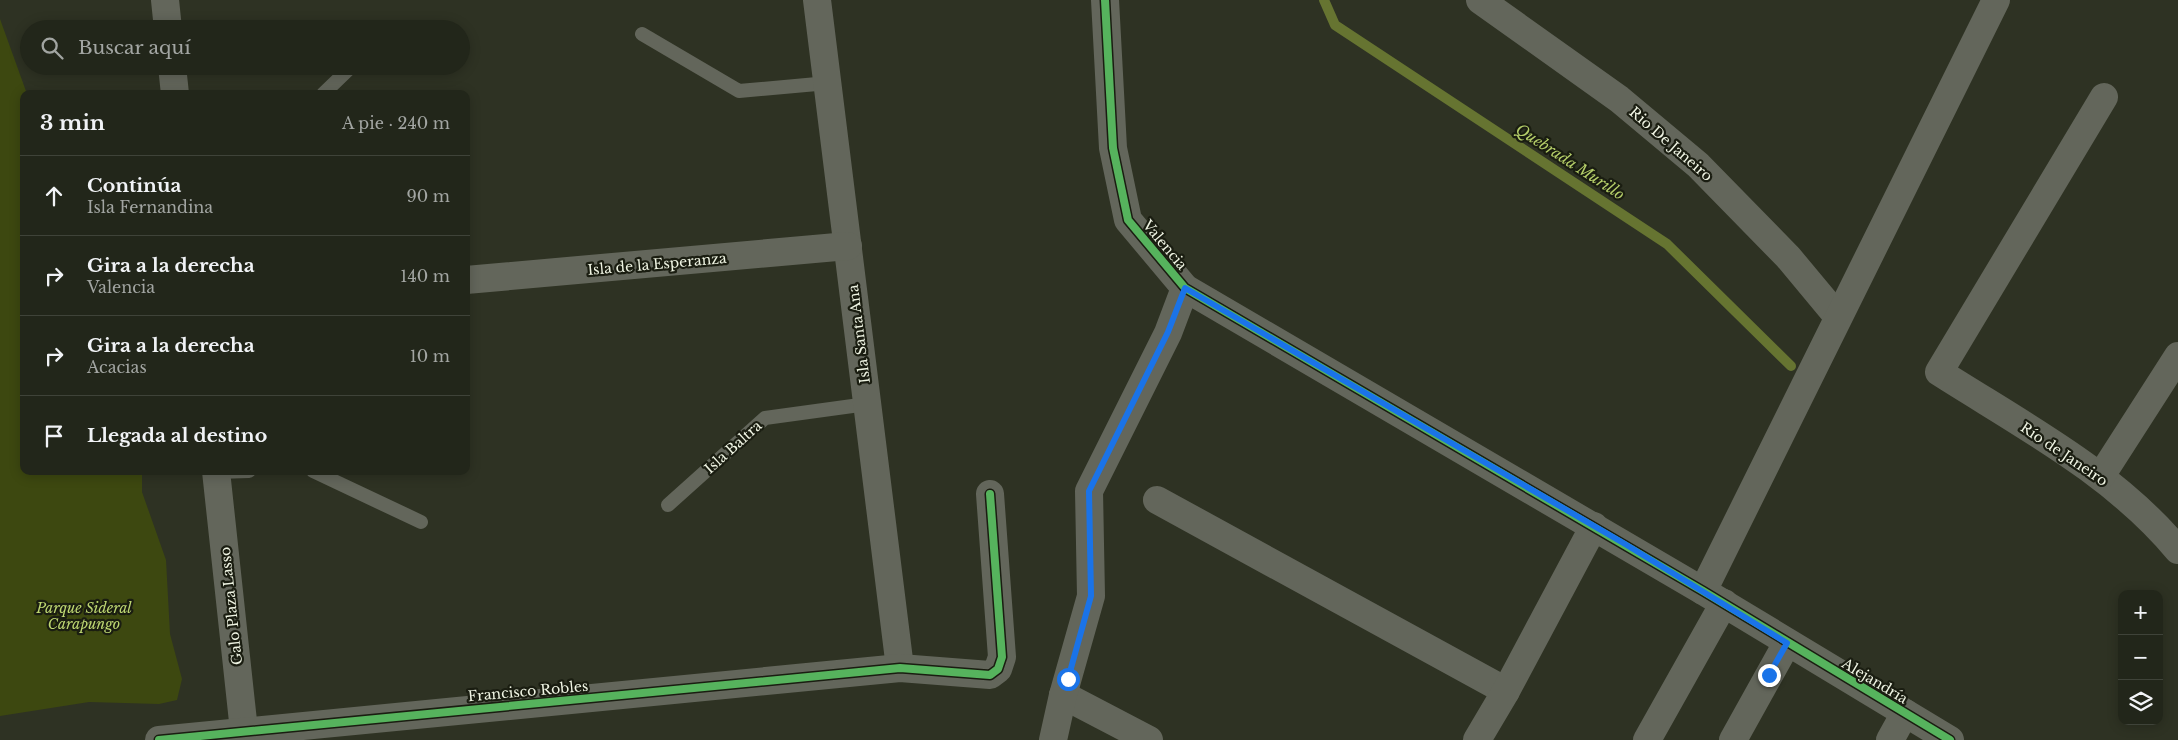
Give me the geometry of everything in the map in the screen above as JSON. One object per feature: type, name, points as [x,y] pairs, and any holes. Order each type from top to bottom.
[{"type":"street","points":[[165,0],[167,20]]},
{"type":"street","name":"Isla Santa Ana","points":[[817,0],[900,668]]},
{"type":"street","name":"Valencia","points":[[1104,0],[1113,148],[1128,220],[1185,288],[1594,526],[1787,643]]},
{"type":"street","name":"Rio De Janeiro","points":[[1480,0],[1619,99],[1698,165],[1788,257],[1838,317]]},
{"type":"street","points":[[1647,740],[1838,317],[1996,0]]},
{"type":"street","points":[[173,75],[175,90]]},
{"type":"street","name":"Río de Janeiro","points":[[2104,98],[1939,372],[2101,476],[2163,532],[2178,550]]},
{"type":"street","name":"Isla de la Esperanza","points":[[470,280],[848,246]]},
{"type":"street","points":[[1053,740],[1063,695],[1091,596],[1089,491],[1164,341],[1185,288]]},
{"type":"street","points":[[2101,476],[2178,356]]},
{"type":"street","name":"Galo Plaza Lasso","points":[[216,475],[245,736]]},
{"type":"street","name":"Francisco Robles","points":[[159,740],[245,736],[900,668],[990,675],[998,669],[1002,657],[990,494]]},
{"type":"street","points":[[1156,500],[1506,691]]},
{"type":"street","points":[[1477,740],[1506,691],[1594,526]]},
{"type":"street","points":[[1732,740],[1787,643]]},
{"type":"street","name":"Alejandría","points":[[1787,643],[1950,740]]},
{"type":"street","points":[[1063,695],[1149,740]]},
{"type":"street","points":[[1890,740],[1905,713]]},
{"type":"lane","points":[[642,34],[739,91],[828,83]]},
{"type":"lane","points":[[327,90],[343,75]]},
{"type":"lane","name":"Isla Baltra","points":[[668,505],[765,418],[867,404]]},
{"type":"lane","points":[[321,475],[421,522]]},
{"type":"green space","name":"Parque Sideral Carapungo","points":[[0,19],[26,90],[20,90],[20,475],[142,475],[142,492],[166,560],[170,634],[182,679],[177,700],[159,704],[89,702],[0,716]]},
{"type":"waterway","name":"Quebrada Murillo","points":[[1324,0],[1335,25],[1667,244],[1791,366]]},
{"type":"cycle path","points":[[1105,0],[1113,148],[1128,220],[1185,288],[1703,591],[1950,740]]},
{"type":"cycle path","points":[[159,740],[900,668],[990,675],[998,669],[1002,657],[990,494]]},
{"type":"route","points":[[1068,679],[1091,596],[1089,491],[1168,332],[1185,288],[1625,544],[1787,643],[1769,675]]}]
